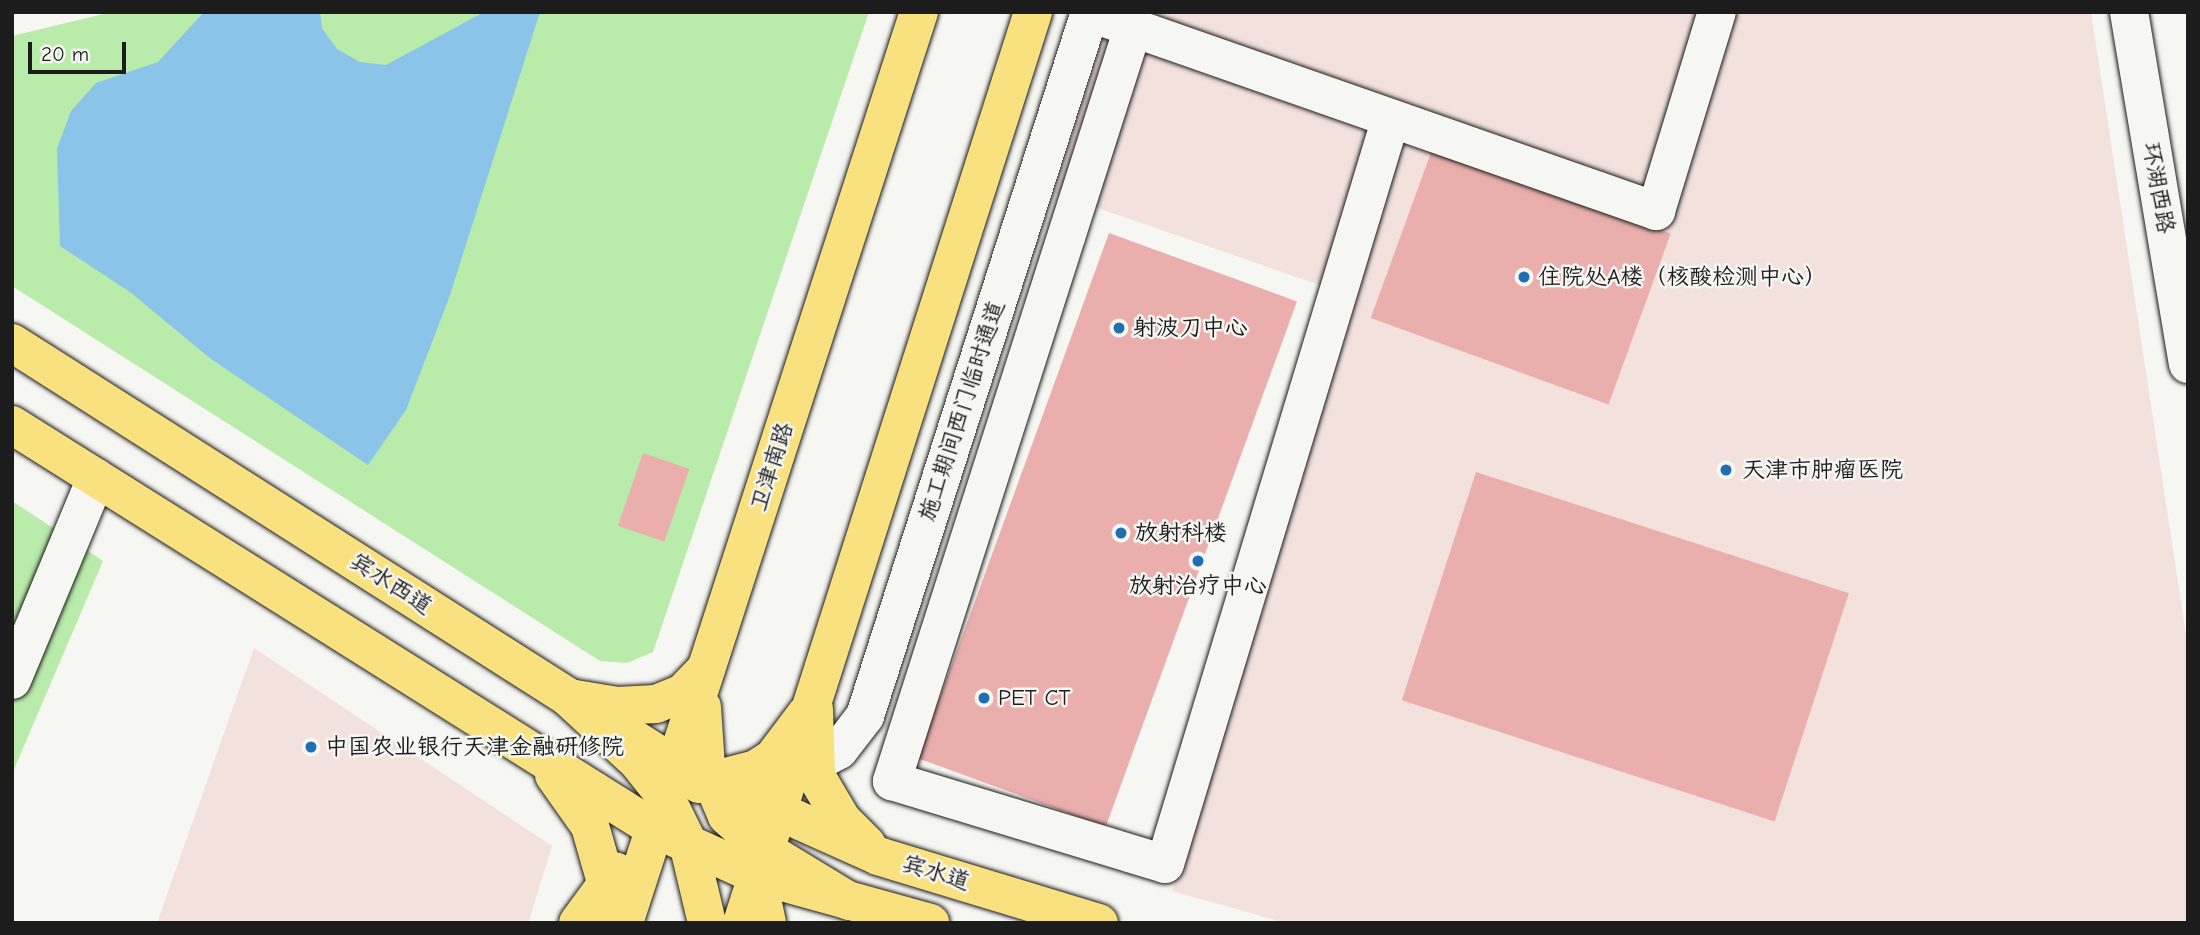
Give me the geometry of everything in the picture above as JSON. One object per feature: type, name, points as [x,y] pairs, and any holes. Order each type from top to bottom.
[{"type":"main road","name":"卫津南路","points":[[624,923],[668,801],[707,667],[919,12]]},
{"type":"main road","points":[[742,923],[777,813],[802,770],[814,704],[1033,12]]},
{"type":"main road","name":"宾水西道","points":[[12,343],[569,698],[668,801]]},
{"type":"main road","name":"宾水西道","points":[[12,425],[528,749],[668,801],[710,783],[777,813]]},
{"type":"main road","points":[[569,698],[617,706],[656,704],[684,693],[707,667]]},
{"type":"main road","points":[[707,667],[702,747],[710,783],[727,816],[761,863],[766,923]]},
{"type":"main road","points":[[710,783],[756,769],[772,758],[814,704]]},
{"type":"main road","points":[[528,749],[575,800],[590,826],[606,882],[611,923]]},
{"type":"main road","points":[[802,770],[878,856]]},
{"type":"main road","points":[[668,801],[761,863],[849,901],[930,923]]},
{"type":"main road","points":[[578,923],[668,801]]},
{"type":"main road","points":[[668,801],[707,923]]},
{"type":"main road","name":"宾水道","points":[[777,813],[878,856],[1099,923]]},
{"type":"street","points":[[1090,12],[1656,212],[1717,12]]},
{"type":"street","name":"施工期间西门临时通道","points":[[802,770],[839,750],[865,716],[1090,12]]},
{"type":"street","name":"环湖西路","points":[[2129,12],[2188,364]]},
{"type":"street","points":[[1133,28],[892,781],[1165,864],[1391,118]]},
{"type":"street","points":[[12,680],[96,478]]},
{"type":"shaded area","name":"天津市肿瘤医院","points":[[1111,12],[2091,12],[2188,648],[2188,923],[1286,923],[1172,891],[1340,292],[1055,193]]},
{"type":"shaded area","name":"中国农业银行天津金融研修院","points":[[254,648],[552,846],[528,923],[157,923]]},
{"type":"green space","points":[[112,12],[869,12],[653,652],[627,663],[600,661],[12,286],[12,36]]},
{"type":"green space","points":[[12,501],[103,561],[12,774]]},
{"type":"water","points":[[204,12],[320,12],[322,28],[337,49],[360,62],[386,65],[484,12],[540,12],[449,298],[406,410],[368,465],[211,359],[130,292],[60,246],[57,149],[71,111],[96,83],[158,62]]},
{"type":"building","name":"住院处A楼（核酸检测中心）","points":[[1433,147],[1671,234],[1608,405],[1371,318]]},
{"type":"building","name":"放射科楼","points":[[1109,233],[1297,301],[1106,827],[918,758]]},
{"type":"building","points":[[643,453],[689,469],[664,542],[618,526]]},
{"type":"building","points":[[1476,472],[1849,593],[1775,821],[1402,700]]},
{"type":"place","name":"住院处A楼（核酸检测中心）","points":[[1524,277]]},
{"type":"place","name":"射波刀中心","points":[[1119,328]]},
{"type":"place","name":"天津市肿瘤医院","points":[[1726,470]]},
{"type":"place","name":"放射科楼","points":[[1121,533]]},
{"type":"place","name":"放射治疗中心","points":[[1198,561]]},
{"type":"place","name":"PET CT","points":[[984,698]]},
{"type":"place","name":"中国农业银行天津金融研修院","points":[[311,747]]}]
